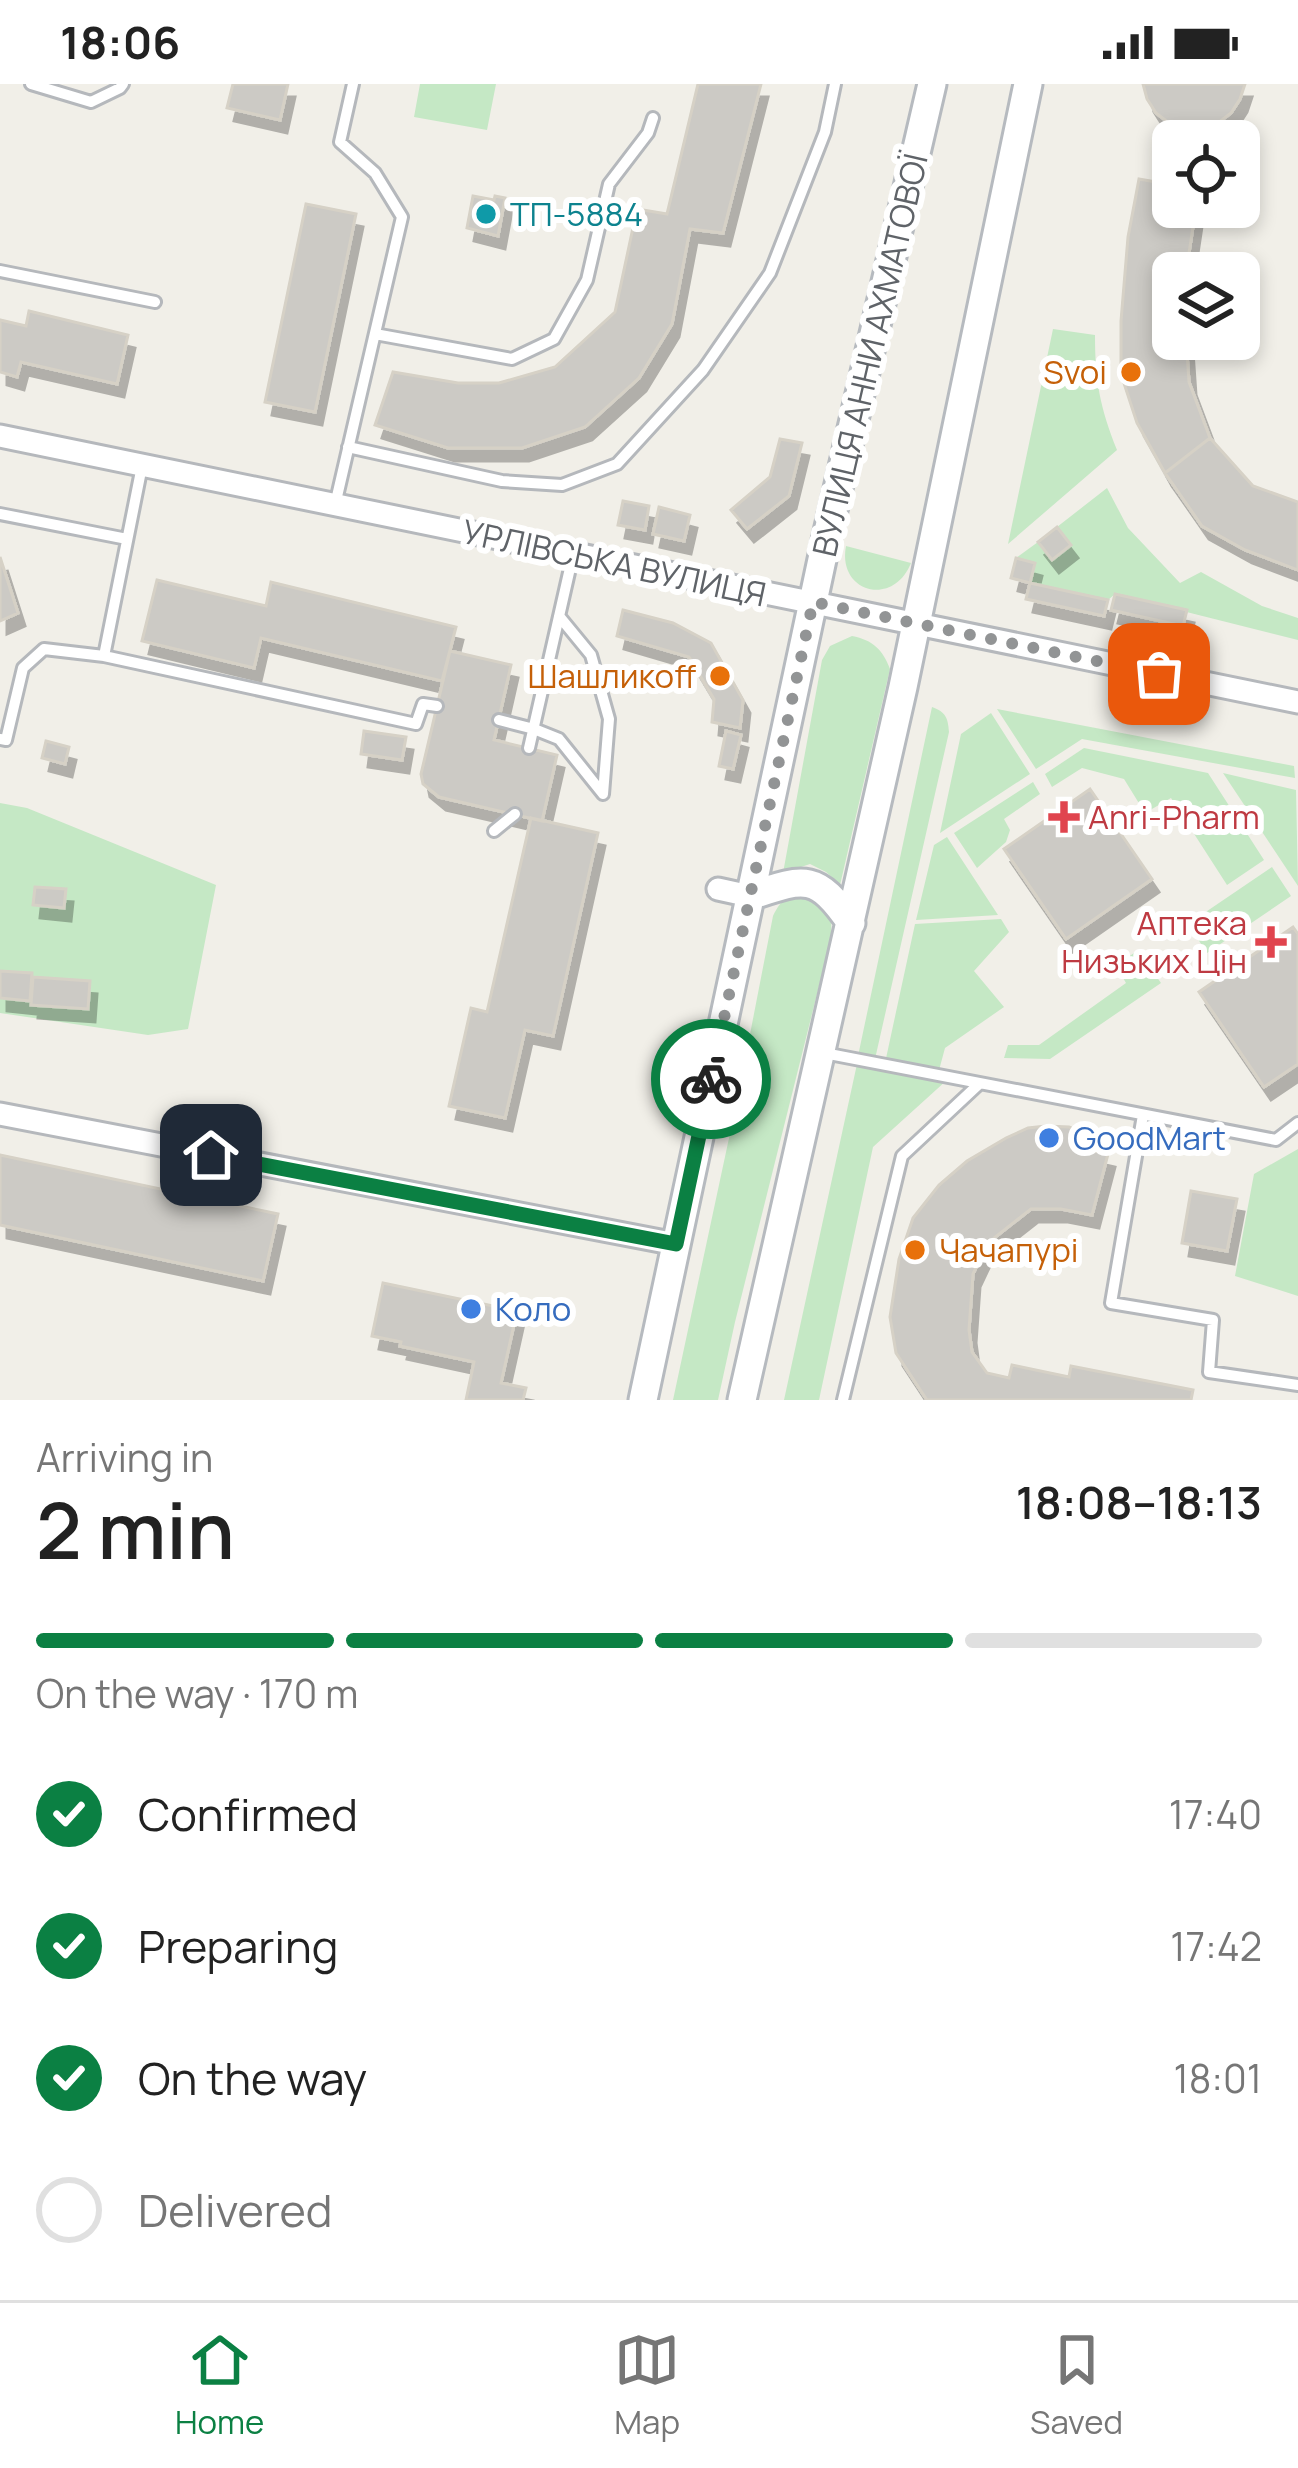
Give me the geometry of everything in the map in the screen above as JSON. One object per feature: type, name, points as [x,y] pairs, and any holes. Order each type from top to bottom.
[{"type":"main road","name":"ВУЛИЦЯ АННИ АХМАТОВОЇ","points":[[643,1400],[813,602],[932,84]]},
{"type":"main road","points":[[742,1400],[904,687],[1028,84]]},
{"type":"main road","points":[[750,896],[798,881],[812,884],[826,891],[851,923]]},
{"type":"street","name":"УРЛІВСЬКА ВУЛИЦЯ","points":[[0,436],[1298,702]]},
{"type":"street","points":[[718,889],[750,896]]},
{"type":"street","points":[[0,1114],[676,1244]]},
{"type":"lane","points":[[31,84],[91,103],[123,84]]},
{"type":"lane","points":[[334,505],[402,218],[375,173],[340,142],[353,84]]},
{"type":"lane","points":[[348,447],[502,482],[562,485],[617,464],[703,370],[770,273],[825,132],[835,84]]},
{"type":"lane","points":[[375,334],[512,359],[554,339],[586,280],[609,184],[647,134],[653,118]]},
{"type":"lane","points":[[0,271],[154,302]]},
{"type":"lane","points":[[104,656],[142,466]]},
{"type":"lane","points":[[0,514],[127,538]]},
{"type":"lane","points":[[529,748],[573,555]]},
{"type":"lane","points":[[499,720],[559,740],[603,794],[609,719],[592,655],[559,616]]},
{"type":"lane","points":[[0,739],[6,740],[23,668],[44,649],[104,656],[416,724],[423,704],[437,706]]},
{"type":"lane","points":[[494,832],[514,814]]},
{"type":"lane","points":[[823,1053],[1276,1141],[1298,1123]]},
{"type":"lane","points":[[844,1400],[902,1156],[979,1084]]},
{"type":"lane","points":[[1142,1115],[1112,1303],[1214,1320],[1209,1372],[1298,1385]]},
{"type":"green space","points":[[420,84],[496,84],[487,130],[414,117]]},
{"type":"green space","points":[[1053,329],[1095,335],[1100,394],[1117,450],[1008,544]]},
{"type":"green space","points":[[1107,488],[1128,528],[1180,583],[1201,572],[1262,606],[1298,618],[1298,640],[1115,594],[1108,600],[1030,583],[1016,558],[1038,542],[1053,559],[1071,545],[1057,527]]},
{"type":"green space","points":[[846,546],[911,563],[892,586],[868,589],[850,574]]},
{"type":"green space","points":[[852,636],[876,647],[890,669],[840,885],[810,864],[783,873],[822,660],[830,646]]},
{"type":"green space","points":[[932,707],[945,716],[949,732],[875,1059],[858,1056]]},
{"type":"green space","points":[[997,709],[1294,766],[1295,778],[1082,739],[1036,769]]},
{"type":"green space","points":[[991,713],[1030,774],[940,833],[961,734]]},
{"type":"green space","points":[[1084,748],[1208,773],[1264,860],[1227,885],[1171,798],[1145,813],[1124,779],[1082,768],[1052,787],[1045,774]]},
{"type":"green space","points":[[1223,773],[1296,790],[1298,886]]},
{"type":"green space","points":[[1033,782],[1040,794],[1004,819],[1010,830],[1006,842],[977,868],[954,833]]},
{"type":"green space","points":[[0,803],[27,808],[216,885],[188,1029],[148,1035],[0,1013]]},
{"type":"green space","points":[[947,837],[998,915],[916,920],[934,845]]},
{"type":"green space","points":[[1272,867],[1291,896],[1207,953],[1188,924]]},
{"type":"green space","points":[[805,892],[828,912],[830,942],[718,1400],[673,1400],[773,916],[785,899]]},
{"type":"green space","points":[[1001,919],[1009,932],[974,971],[1004,1007],[945,1048],[938,1074],[885,1063],[915,924]]},
{"type":"green space","points":[[1138,950],[1161,983],[1050,1059],[1004,1058],[1008,1045],[1039,1045],[1126,983],[1116,966]]},
{"type":"green space","points":[[857,1064],[947,1080],[873,1147],[819,1400],[784,1400]]},
{"type":"green space","points":[[1298,1149],[1298,1296],[1235,1276],[1254,1174]]},
{"type":"building","points":[[233,84],[288,84],[280,120],[227,108]]},
{"type":"building","points":[[698,84],[761,84],[723,233],[690,229],[672,324],[639,378],[585,427],[522,448],[448,448],[375,425],[393,372],[458,383],[499,383],[555,367],[615,312],[637,209],[667,214]]},
{"type":"building","points":[[1143,84],[1245,84],[1240,99],[1222,120],[1165,120],[1147,99]]},
{"type":"building","points":[[1139,179],[1152,181],[1152,228],[1193,228],[1189,252],[1152,252],[1152,360],[1187,360],[1189,382],[1210,438],[1165,473],[1137,423],[1121,374],[1128,237]]},
{"type":"building","name":"ТП-5884","points":[[473,196],[505,198],[498,236],[467,228]]},
{"type":"building","points":[[306,204],[356,214],[315,412],[265,402]]},
{"type":"building","points":[[29,311],[128,335],[117,384],[21,362],[17,377],[0,372],[0,320],[26,326]]},
{"type":"building","points":[[1210,438],[1253,486],[1298,502],[1298,570],[1245,550],[1202,526],[1165,473]]},
{"type":"building","points":[[780,439],[802,443],[789,496],[747,529],[731,510],[770,477]]},
{"type":"building","points":[[623,501],[649,506],[645,530],[618,525]]},
{"type":"building","points":[[659,507],[690,515],[684,541],[653,534]]},
{"type":"building","points":[[1057,527],[1071,545],[1052,560],[1038,542]]},
{"type":"building","points":[[0,557],[18,613],[0,621]]},
{"type":"building","points":[[1016,558],[1035,563],[1030,583],[1011,578]]},
{"type":"building","points":[[157,580],[266,606],[271,582],[456,627],[442,681],[261,638],[254,668],[142,641]]},
{"type":"building","points":[[1030,583],[1108,600],[1104,616],[1026,599]]},
{"type":"building","points":[[1115,594],[1187,610],[1183,626],[1111,610]]},
{"type":"building","points":[[623,610],[673,623],[711,643],[743,700],[740,728],[712,722],[714,699],[689,657],[617,636]]},
{"type":"building","points":[[450,651],[511,665],[494,740],[557,755],[542,821],[439,797],[423,784],[421,774]]},
{"type":"building","points":[[364,731],[406,737],[402,760],[361,754]]},
{"type":"building","points":[[726,731],[741,735],[733,769],[719,766]]},
{"type":"building","points":[[46,741],[69,747],[65,764],[42,758]]},
{"type":"building","points":[[1090,789],[1152,879],[1066,939],[1004,849]]},
{"type":"building","points":[[531,818],[598,833],[553,1036],[525,1030],[505,1118],[449,1106],[471,1008],[487,1012]]},
{"type":"building","points":[[35,887],[66,889],[64,908],[33,905]]},
{"type":"building","points":[[1293,927],[1298,934],[1298,1064],[1264,1087],[1199,992]]},
{"type":"building","points":[[0,971],[32,973],[30,1001],[0,998]]},
{"type":"building","points":[[33,977],[90,981],[88,1009],[31,1005]]},
{"type":"building","points":[[1028,1128],[1082,1132],[1077,1147],[1108,1154],[1092,1215],[1031,1209],[994,1238],[973,1274],[972,1352],[987,1373],[1009,1378],[1012,1365],[1069,1377],[1071,1366],[1193,1390],[1191,1400],[927,1400],[896,1353],[890,1317],[899,1259],[913,1218],[939,1185],[967,1161]]},
{"type":"building","points":[[0,1155],[278,1214],[263,1281],[0,1225]]},
{"type":"building","points":[[1191,1191],[1237,1199],[1227,1251],[1182,1243]]},
{"type":"building","points":[[383,1283],[517,1311],[501,1383],[526,1388],[523,1400],[466,1400],[474,1362],[372,1336]]},
{"type":"way so far","points":[[711,1079],[813,602],[1159,674]]},
{"type":"place","name":"ТП-5884","points":[[486,214]]},
{"type":"place","name":"Svoi","points":[[1131,372]]},
{"type":"place","name":"Шашликоff","points":[[720,676]]},
{"type":"place","name":"Anri-Pharm","points":[[1064,817]]},
{"type":"place","name":"Аптека Низьких Цін","points":[[1271,942]]},
{"type":"place","name":"GoodMart","points":[[1049,1138]]},
{"type":"place","name":"Чачапурі","points":[[915,1250]]},
{"type":"place","name":"Коло","points":[[471,1309]]},
{"type":"route","points":[[211,1155],[676,1244],[711,1079]]}]
